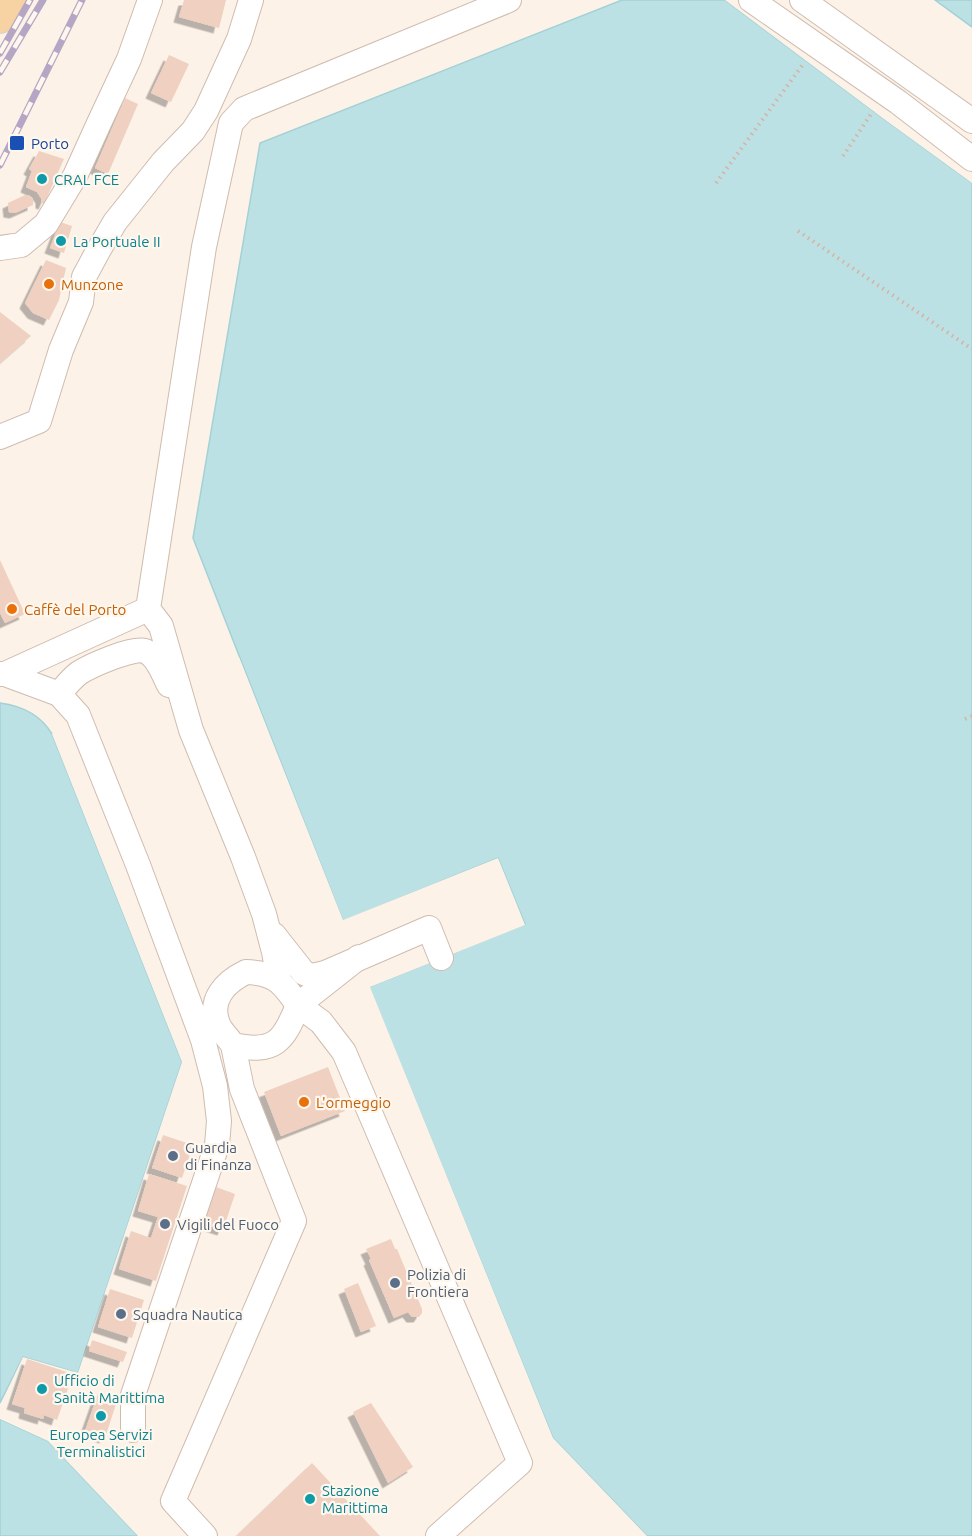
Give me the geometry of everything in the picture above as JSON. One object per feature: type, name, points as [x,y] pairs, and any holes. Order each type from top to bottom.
[{"type":"main road","points":[[0,18],[10,0]]},
{"type":"lane","points":[[0,248],[21,244],[46,224],[75,176],[92,140],[129,60],[150,0]]},
{"type":"lane","points":[[0,437],[39,421],[61,350],[81,302],[84,277],[115,222],[163,162],[193,131],[207,111],[239,39],[251,0]]},
{"type":"lane","points":[[190,730],[161,626],[148,609],[204,247],[231,123],[244,109],[509,0]]},
{"type":"lane","points":[[752,0],[898,102],[972,159]]},
{"type":"lane","points":[[802,0],[972,121]]},
{"type":"lane","points":[[193,131],[231,123]]},
{"type":"lane","points":[[2,674],[148,609]]},
{"type":"lane","points":[[59,694],[79,673],[117,656],[136,650],[146,651],[157,662],[190,730],[243,857],[267,925],[279,980],[298,1005],[321,1022],[344,1052],[520,1463],[438,1536]]},
{"type":"lane","points":[[2,674],[59,694],[78,715],[154,907],[203,1040],[215,1086],[219,1121],[218,1145],[133,1395],[133,1430]]},
{"type":"lane","points":[[154,907],[191,978],[215,1010]]},
{"type":"lane","points":[[267,925],[304,973],[312,976],[429,928],[441,958]]},
{"type":"lane","points":[[279,980],[263,972],[246,972],[230,979],[219,993],[215,1010],[218,1025],[242,1047],[262,1048],[273,1044],[289,1028],[298,1005],[359,957]]},
{"type":"lane","points":[[282,1037],[296,1033],[314,1036],[344,1052]]},
{"type":"lane","points":[[215,1086],[220,1069],[242,1047]]},
{"type":"lane","points":[[205,1536],[172,1501],[294,1221],[242,1089],[242,1047]]},
{"type":"path","points":[[716,183],[806,61]]},
{"type":"path","points":[[843,156],[873,111]]},
{"type":"path","points":[[798,231],[972,350]]},
{"type":"path","points":[[965,718],[972,716]]},
{"type":"water","points":[[622,0],[725,0],[972,183],[972,1536],[647,1536],[553,1438],[369,987],[525,924],[498,858],[343,921],[193,538],[260,143]]},
{"type":"water","points":[[935,0],[972,0],[972,27]]},
{"type":"water","points":[[0,703],[30,712],[42,721],[52,734],[182,1062],[78,1373],[23,1357],[0,1403]]},
{"type":"water","points":[[0,1419],[48,1441],[138,1536],[0,1536]]},
{"type":"pier","points":[[725,0],[730,0],[889,120],[972,179],[972,183],[888,122]]},
{"type":"pier","points":[[239,657],[343,920],[498,858],[525,925],[370,987],[553,1438],[647,1536],[643,1536],[551,1440],[366,988],[368,984],[521,923],[496,862],[341,923],[236,658]]},
{"type":"pier","points":[[55,732],[185,1063],[81,1374],[77,1376],[24,1360],[0,1406],[23,1357],[78,1373],[182,1062],[52,734]]},
{"type":"pier","points":[[0,1416],[50,1438],[141,1536],[138,1536],[48,1441],[0,1419]]},
{"type":"building","points":[[184,0],[226,0],[219,28],[179,17]]},
{"type":"building","points":[[169,55],[189,64],[171,102],[151,93]]},
{"type":"building","points":[[125,98],[138,104],[108,174],[95,168]]},
{"type":"building","name":"CRAL FCE","points":[[39,151],[64,159],[44,204],[41,203],[37,192],[26,187],[32,171],[29,169]]},
{"type":"building","points":[[25,195],[33,199],[33,205],[15,213],[9,212],[8,203]]},
{"type":"building","name":"La Portuale II","points":[[60,222],[72,226],[64,253],[50,248]]},
{"type":"building","name":"Munzone","points":[[46,260],[66,268],[59,300],[49,320],[33,313],[25,303]]},
{"type":"building","points":[[0,312],[31,336],[0,363]]},
{"type":"building","points":[[0,560],[25,614],[5,623],[0,613]]},
{"type":"building","name":"L'ormeggio","points":[[328,1067],[345,1111],[281,1136],[264,1092]]},
{"type":"building","name":"Guardia di Finanza","points":[[163,1135],[193,1145],[182,1178],[152,1168]]},
{"type":"building","name":"Vigili del Fuoco","points":[[149,1174],[187,1186],[156,1281],[119,1269],[131,1231],[151,1238],[158,1217],[138,1211]]},
{"type":"building","points":[[216,1187],[235,1194],[223,1230],[204,1224]]},
{"type":"building","name":"Polizia di Frontiera","points":[[391,1239],[422,1309],[419,1317],[412,1317],[408,1312],[394,1318],[369,1260],[371,1259],[366,1249]]},
{"type":"building","points":[[358,1283],[376,1326],[361,1332],[344,1289]]},
{"type":"building","name":"Squadra Nautica","points":[[110,1289],[144,1300],[132,1338],[98,1327]]},
{"type":"building","points":[[92,1340],[127,1352],[123,1362],[89,1351]]},
{"type":"building","name":"Ufficio di Sanità Marittima","points":[[27,1359],[73,1374],[57,1420],[44,1415],[43,1419],[24,1413],[25,1408],[12,1404]]},
{"type":"building","name":"Europea Servizi Terminalistici","points":[[98,1394],[117,1401],[105,1438],[85,1431]]},
{"type":"building","points":[[371,1403],[413,1467],[388,1483],[353,1412]]},
{"type":"building","name":"Stazione Marittima","points":[[312,1463],[380,1536],[236,1536]]},
{"type":"railway","points":[[0,53],[30,0]]},
{"type":"railway","points":[[0,72],[43,0]]},
{"type":"railway","points":[[0,165],[82,0]]},
{"type":"place","name":"Porto","points":[[17,143]]},
{"type":"place","name":"CRAL FCE","points":[[42,179]]},
{"type":"place","name":"La Portuale II","points":[[61,241]]},
{"type":"place","name":"Munzone","points":[[49,284]]},
{"type":"place","name":"Caffè del Porto","points":[[12,609]]},
{"type":"place","name":"L'ormeggio","points":[[304,1102]]},
{"type":"place","name":"Guardia di Finanza","points":[[173,1156]]},
{"type":"place","name":"Vigili del Fuoco","points":[[165,1224]]},
{"type":"place","name":"Polizia di Frontiera","points":[[395,1283]]},
{"type":"place","name":"Squadra Nautica","points":[[121,1314]]},
{"type":"place","name":"Ufficio di Sanità Marittima","points":[[42,1389]]},
{"type":"place","name":"Europea Servizi Terminalistici","points":[[101,1416]]},
{"type":"place","name":"Stazione Marittima","points":[[310,1499]]}]
